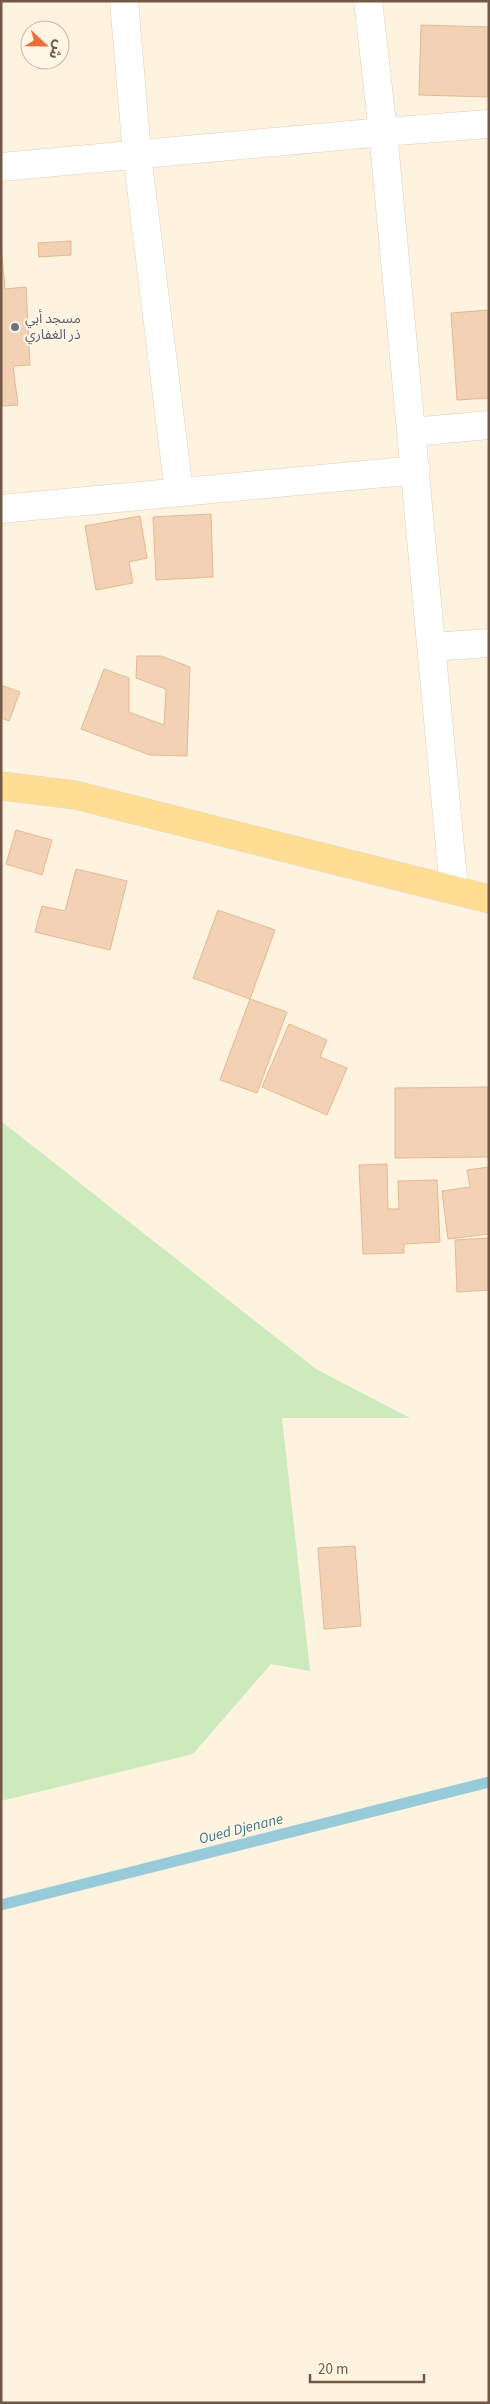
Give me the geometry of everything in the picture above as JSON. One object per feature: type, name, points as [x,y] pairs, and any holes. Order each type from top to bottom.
[{"type":"main road","points":[[1,786],[75,795],[489,899]]},
{"type":"street","points":[[124,1],[137,154],[180,492]]},
{"type":"street","points":[[368,1],[383,132],[416,470],[454,890]]},
{"type":"street","points":[[1,167],[489,124]]},
{"type":"street","points":[[412,432],[489,425]]},
{"type":"street","points":[[1,509],[416,470]]},
{"type":"street","points":[[433,647],[489,643]]},
{"type":"green space","points":[[1,1121],[316,1369],[410,1418],[282,1418],[310,1671],[271,1664],[193,1754],[1,1801]]},
{"type":"building","points":[[421,25],[489,27],[489,97],[419,95]]},
{"type":"building","points":[[71,241],[71,255],[39,257],[38,243]]},
{"type":"building","name":"مسجد أبي ذر الغفاري","points":[[1,247],[5,289],[26,287],[30,365],[13,366],[18,405],[1,406]]},
{"type":"building","points":[[489,310],[489,398],[457,400],[451,313]]},
{"type":"building","points":[[211,514],[213,577],[156,580],[153,517]]},
{"type":"building","points":[[140,516],[147,558],[129,562],[133,583],[96,590],[85,526]]},
{"type":"building","points":[[137,656],[161,656],[190,667],[187,756],[150,755],[81,729],[104,669],[129,678],[129,712],[164,725],[166,689],[136,678]]},
{"type":"building","points":[[1,685],[20,692],[9,721],[1,718]]},
{"type":"building","points":[[16,830],[52,840],[42,875],[6,864]]},
{"type":"building","points":[[76,869],[127,881],[110,950],[35,932],[42,906],[65,911]]},
{"type":"building","points":[[218,910],[275,930],[250,999],[193,978]]},
{"type":"building","points":[[250,999],[287,1012],[257,1093],[220,1080]]},
{"type":"building","points":[[289,1024],[327,1040],[320,1057],[347,1068],[327,1115],[262,1087]]},
{"type":"building","points":[[489,1087],[489,1157],[395,1158],[395,1088]]},
{"type":"building","points":[[387,1164],[388,1209],[399,1209],[398,1181],[437,1180],[440,1242],[404,1244],[404,1253],[363,1254],[359,1165]]},
{"type":"building","points":[[489,1167],[489,1234],[448,1239],[442,1191],[470,1187],[467,1170]]},
{"type":"building","points":[[489,1238],[489,1290],[457,1292],[455,1240]]},
{"type":"building","points":[[355,1546],[361,1626],[324,1629],[318,1548]]},
{"type":"waterway","name":"Oued Djenane","points":[[1,1905],[489,1782]]},
{"type":"place","name":"مسجد أبي ذر الغفاري","points":[[15,327]]}]
